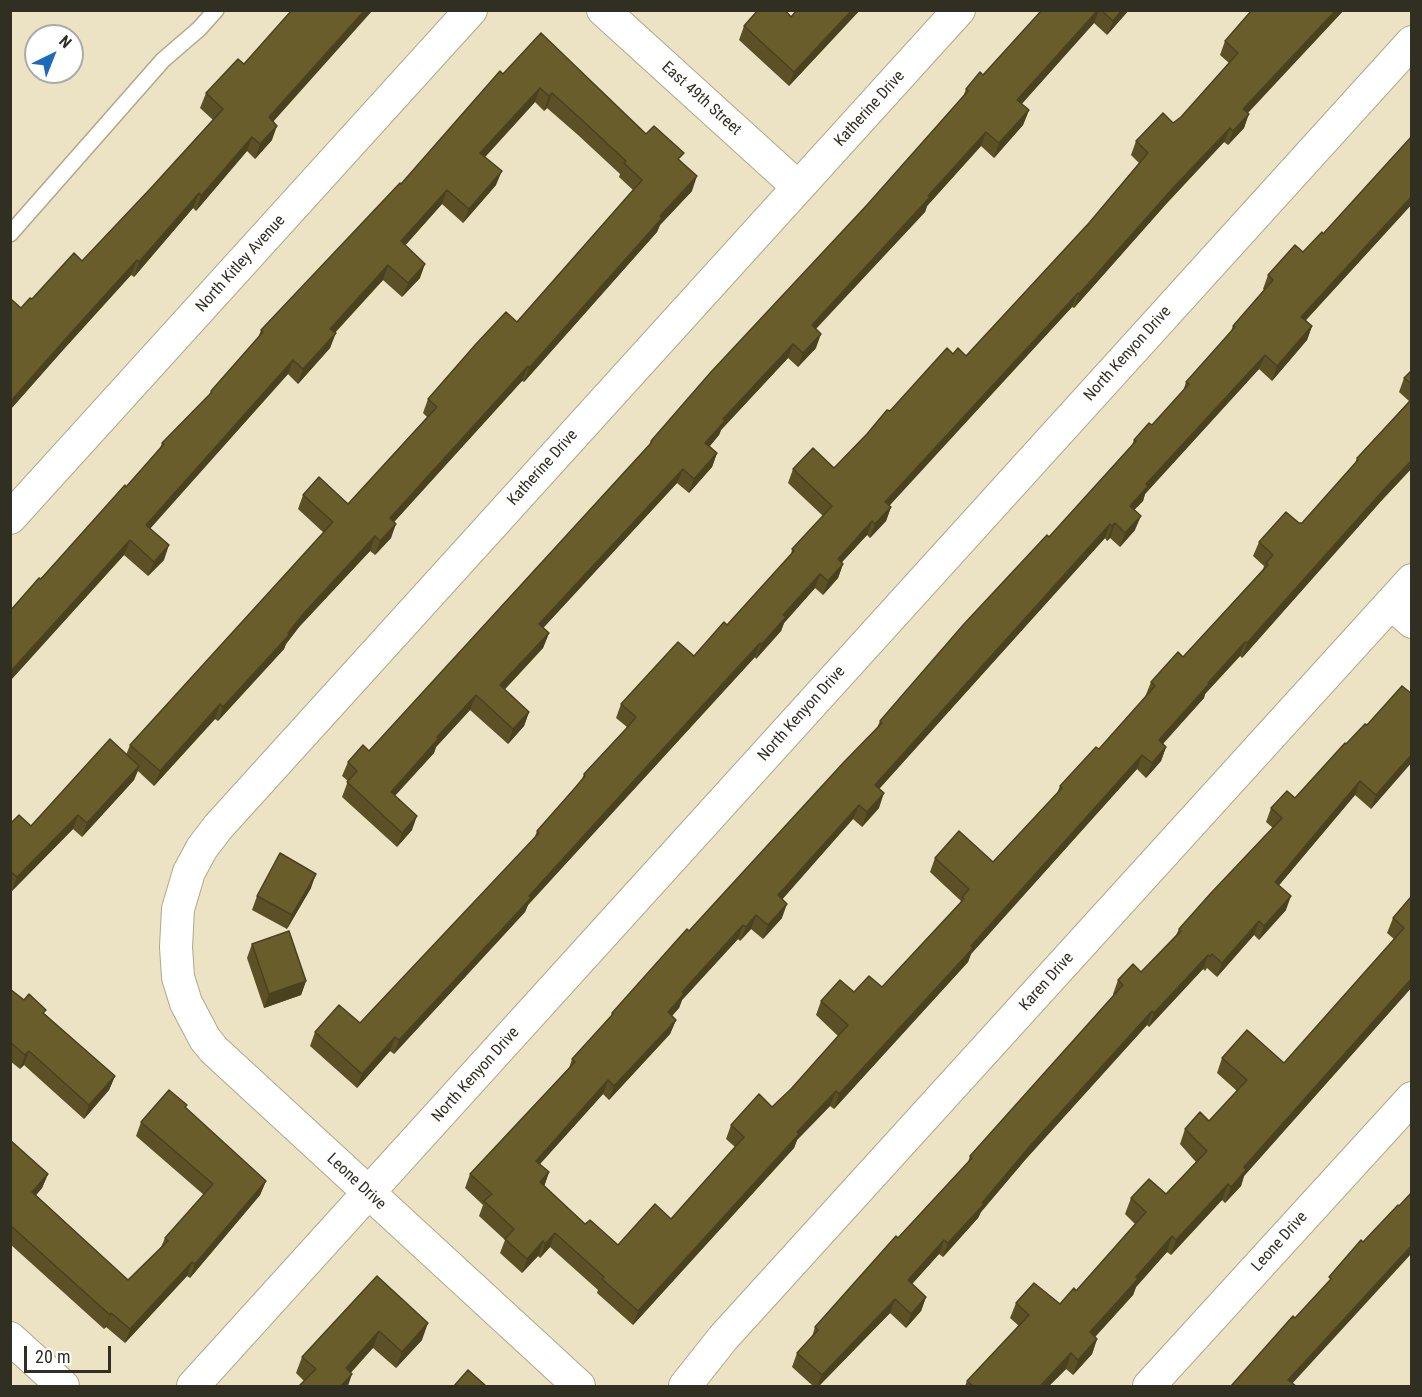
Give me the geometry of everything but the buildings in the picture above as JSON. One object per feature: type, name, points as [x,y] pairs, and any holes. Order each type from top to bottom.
[{"type":"street","name":"North Kitley Avenue","points":[[10,518],[471,10]]},
{"type":"street","name":"East 49th Street","points":[[603,10],[798,187]]},
{"type":"street","name":"Katherine Drive","points":[[177,951],[178,909],[185,884],[195,860],[209,837],[959,10]]},
{"type":"street","name":"North Kenyon Drive","points":[[193,1386],[1412,42]]},
{"type":"street","name":"Karen Drive","points":[[685,1386],[731,1329],[1401,613],[1412,580]]},
{"type":"street","name":"Leone Drive","points":[[177,951],[178,977],[186,1003],[205,1039],[214,1050],[579,1386]]},
{"type":"street","name":"Leone Drive","points":[[1149,1386],[1412,1098]]},
{"type":"street","points":[[10,1338],[63,1386]]},
{"type":"lane","points":[[10,234],[163,60],[199,29],[216,10]]}]
